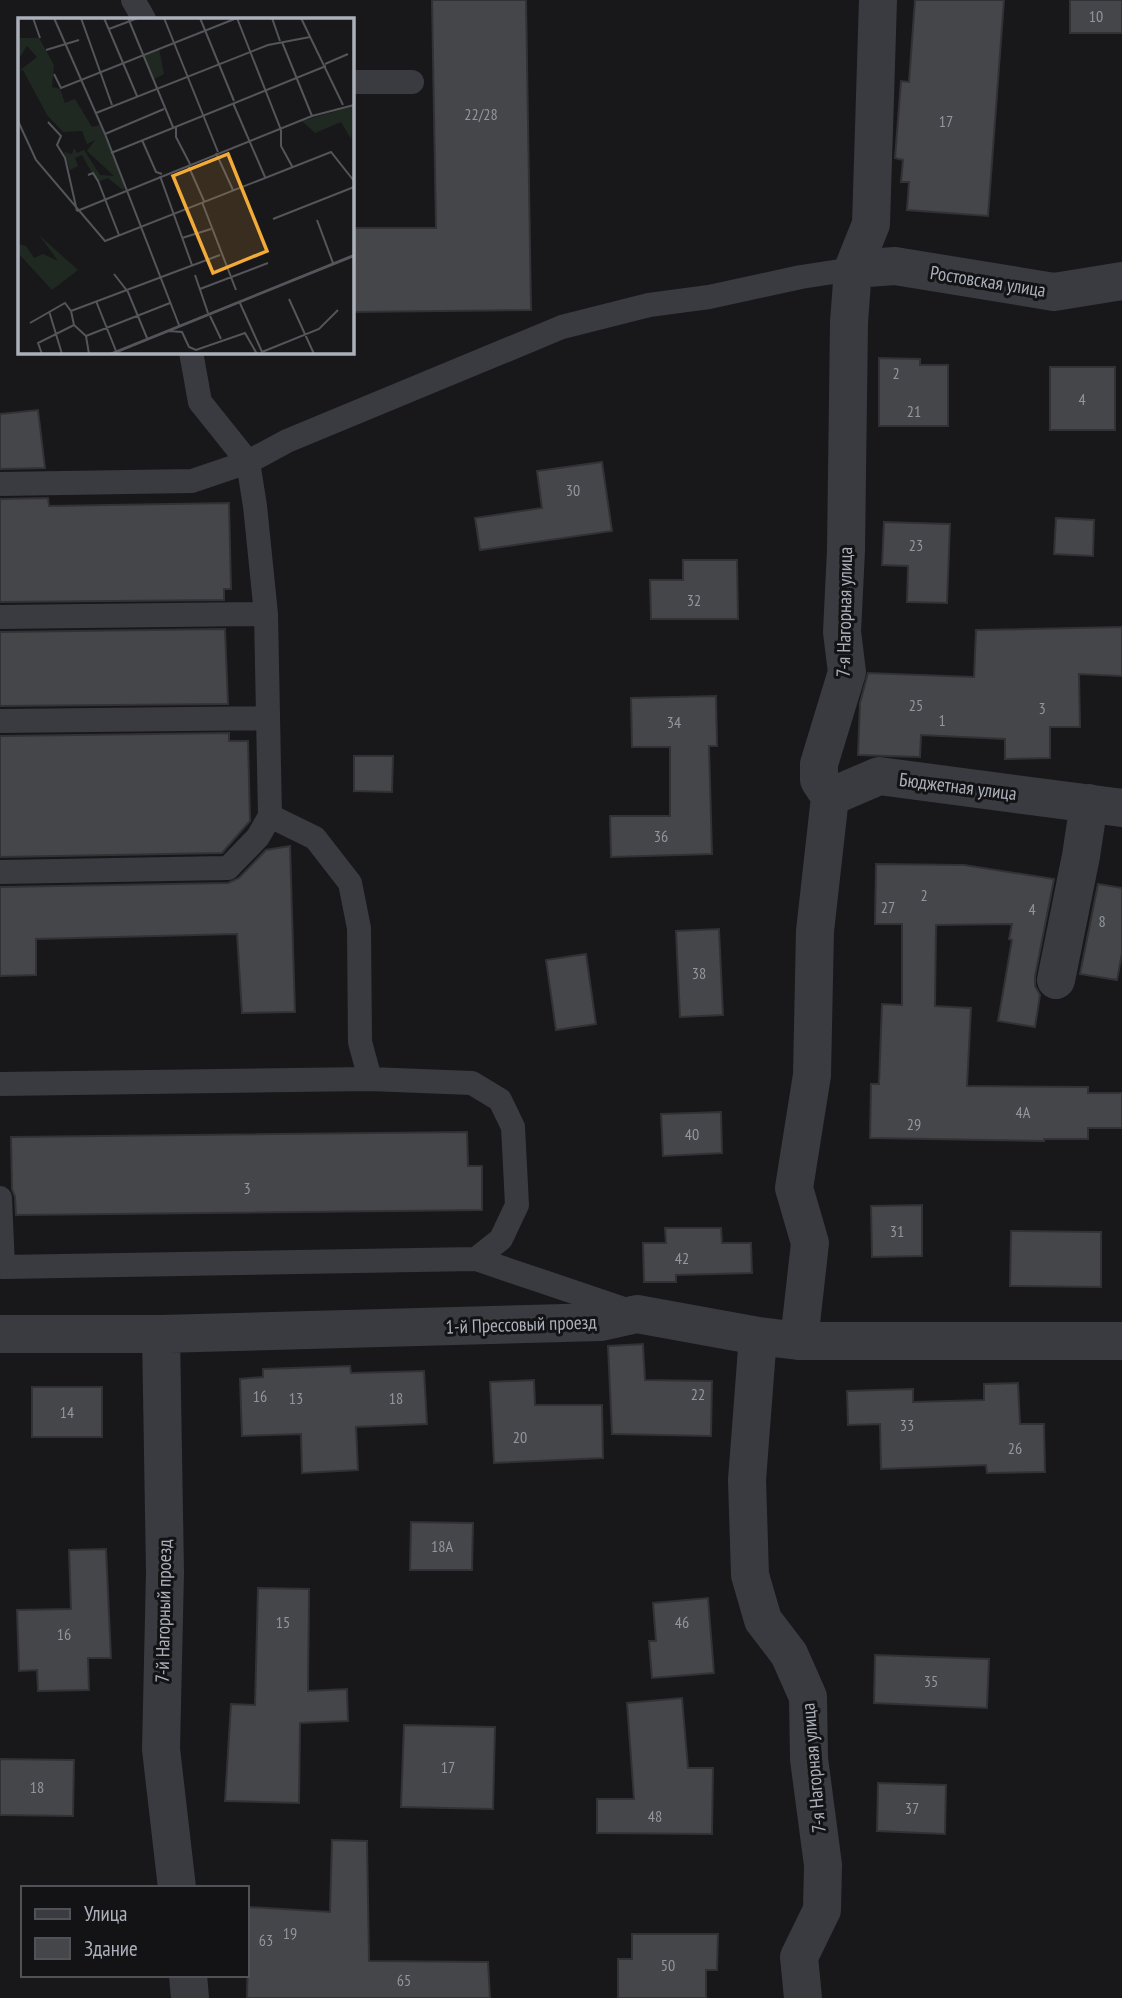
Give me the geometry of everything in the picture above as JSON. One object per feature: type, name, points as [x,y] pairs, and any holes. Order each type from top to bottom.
[{"type":"street","name":"7-я Нагорная улица","points":[[799,1341],[810,1243],[794,1188],[811,1075],[815,931],[830,797],[819,780],[819,764],[847,672],[842,632],[846,550],[849,321],[853,268],[871,224],[878,0]]},
{"type":"street","name":"Ростовская улица","points":[[853,268],[895,266],[1054,292],[1122,281]]},
{"type":"street","name":"Бюджетная улица","points":[[830,797],[879,776],[1105,805],[1081,856],[1056,980]]},
{"type":"street","name":"1-й Прессовый проезд","points":[[0,1334],[161,1334],[601,1322],[637,1314],[799,1341],[1122,1341]]},
{"type":"street","name":"7-й Нагорный проезд","points":[[161,1334],[165,1572],[161,1749],[177,1886]]},
{"type":"street","name":"7-я Нагорная улица","points":[[758,1336],[747,1480],[750,1575],[764,1620],[789,1654],[808,1697],[809,1759],[823,1865],[822,1910],[799,1957],[803,1998]]},
{"type":"street","points":[[188,1977],[190,1998]]},
{"type":"lane","points":[[133,0],[144,18]]},
{"type":"lane","points":[[354,82],[412,82]]},
{"type":"lane","points":[[0,484],[192,481],[248,462],[287,441],[562,327],[649,304],[709,297],[853,268]]},
{"type":"lane","points":[[0,872],[228,868],[258,837],[270,816],[266,614],[256,506],[248,462],[200,402],[191,354]]},
{"type":"lane","points":[[0,617],[266,614]]},
{"type":"lane","points":[[0,722],[268,718]]},
{"type":"lane","points":[[270,816],[315,838],[350,883],[359,928],[360,1042],[370,1079]]},
{"type":"lane","points":[[0,1084],[370,1079],[472,1083],[500,1100],[513,1127],[517,1205],[501,1239],[476,1259]]},
{"type":"lane","points":[[0,1198],[1,1267],[476,1259],[637,1314]]},
{"type":"building","points":[[432,0],[526,0],[531,310],[354,312],[354,228],[436,228]]},
{"type":"building","points":[[915,0],[1004,0],[988,216],[907,210],[909,182],[901,182],[903,160],[895,158],[901,81],[909,82]]},
{"type":"building","points":[[1070,0],[1122,0],[1122,33],[1070,33]]},
{"type":"building","points":[[879,358],[920,359],[920,365],[948,365],[948,426],[879,426]]},
{"type":"building","points":[[1050,367],[1115,367],[1115,430],[1050,430]]},
{"type":"building","points":[[38,410],[45,468],[0,469],[0,414]]},
{"type":"building","points":[[602,462],[612,531],[480,550],[475,518],[542,508],[537,471]]},
{"type":"building","points":[[48,498],[49,506],[229,503],[231,589],[224,589],[224,600],[0,602],[0,499]]},
{"type":"building","points":[[1056,518],[1094,520],[1093,556],[1054,554]]},
{"type":"building","points":[[884,522],[950,524],[947,603],[907,602],[908,566],[882,565]]},
{"type":"building","points":[[683,560],[737,560],[738,619],[651,619],[650,580],[683,580]]},
{"type":"building","points":[[1122,627],[1122,676],[1079,674],[1080,727],[1050,727],[1050,758],[1005,759],[1005,739],[921,735],[920,757],[858,755],[860,703],[868,673],[974,677],[976,630]]},
{"type":"building","points":[[225,629],[228,704],[0,706],[0,632]]},
{"type":"building","points":[[716,696],[717,746],[709,746],[712,854],[611,857],[610,816],[670,816],[670,747],[632,747],[631,698]]},
{"type":"building","points":[[229,733],[229,741],[248,741],[250,821],[222,853],[0,857],[0,736]]},
{"type":"building","points":[[354,756],[393,756],[392,792],[354,791]]},
{"type":"building","points":[[290,846],[295,1012],[242,1013],[237,934],[36,939],[36,975],[0,976],[0,887],[228,883],[239,878],[266,850]]},
{"type":"building","points":[[876,864],[964,865],[1054,879],[1035,976],[1035,986],[1040,995],[1035,1027],[998,1021],[1012,940],[1009,939],[1012,924],[936,925],[935,1006],[971,1008],[967,1086],[1088,1087],[1088,1093],[1122,1093],[1122,1128],[1088,1128],[1088,1139],[1044,1141],[870,1138],[871,1084],[879,1084],[882,1004],[902,1005],[902,924],[875,924]]},
{"type":"building","points":[[1098,884],[1122,888],[1122,953],[1117,980],[1080,974]]},
{"type":"building","points":[[719,929],[723,1015],[680,1017],[676,931]]},
{"type":"building","points":[[586,954],[596,1024],[556,1030],[546,960]]},
{"type":"building","points":[[721,1112],[722,1153],[663,1156],[661,1114]]},
{"type":"building","points":[[467,1132],[468,1166],[482,1166],[482,1210],[16,1215],[12,1189],[11,1137]]},
{"type":"building","points":[[922,1205],[922,1256],[872,1257],[871,1206]]},
{"type":"building","points":[[665,1228],[721,1228],[722,1243],[751,1243],[752,1273],[676,1275],[676,1282],[644,1282],[643,1243],[666,1243]]},
{"type":"building","points":[[1011,1231],[1101,1232],[1101,1287],[1010,1286]]},
{"type":"building","points":[[643,1344],[645,1380],[712,1381],[711,1436],[612,1434],[608,1346]]},
{"type":"building","points":[[350,1366],[351,1373],[424,1371],[427,1424],[356,1427],[358,1470],[302,1473],[301,1434],[242,1436],[240,1379],[263,1377],[263,1369]]},
{"type":"building","points":[[534,1380],[535,1405],[602,1405],[603,1458],[494,1463],[490,1382]]},
{"type":"building","points":[[1018,1383],[1020,1424],[1044,1424],[1045,1472],[987,1473],[986,1465],[881,1469],[880,1424],[848,1425],[847,1391],[913,1389],[913,1402],[984,1400],[984,1384]]},
{"type":"building","points":[[32,1387],[102,1387],[102,1437],[32,1437]]},
{"type":"building","points":[[411,1522],[473,1523],[472,1570],[410,1570]]},
{"type":"building","points":[[106,1549],[111,1658],[88,1658],[89,1690],[38,1691],[37,1670],[19,1671],[17,1610],[71,1609],[69,1550]]},
{"type":"building","points":[[258,1588],[309,1589],[308,1691],[347,1689],[348,1721],[300,1723],[299,1803],[225,1801],[231,1704],[255,1705]]},
{"type":"building","points":[[708,1598],[714,1673],[652,1678],[649,1641],[656,1641],[653,1603]]},
{"type":"building","points":[[875,1655],[989,1659],[987,1708],[874,1703]]},
{"type":"building","points":[[682,1698],[688,1768],[713,1768],[712,1834],[597,1833],[597,1799],[634,1799],[627,1703]]},
{"type":"building","points":[[404,1725],[495,1727],[493,1809],[401,1807]]},
{"type":"building","points":[[0,1759],[74,1760],[73,1816],[0,1815]]},
{"type":"building","points":[[878,1783],[946,1785],[945,1834],[877,1831]]},
{"type":"building","points":[[332,1840],[367,1841],[369,1961],[488,1962],[490,1998],[247,1998],[249,1907],[330,1912]]},
{"type":"building","points":[[632,1934],[718,1934],[717,1970],[706,1970],[706,1998],[618,1998],[618,1959],[632,1959]]}]
